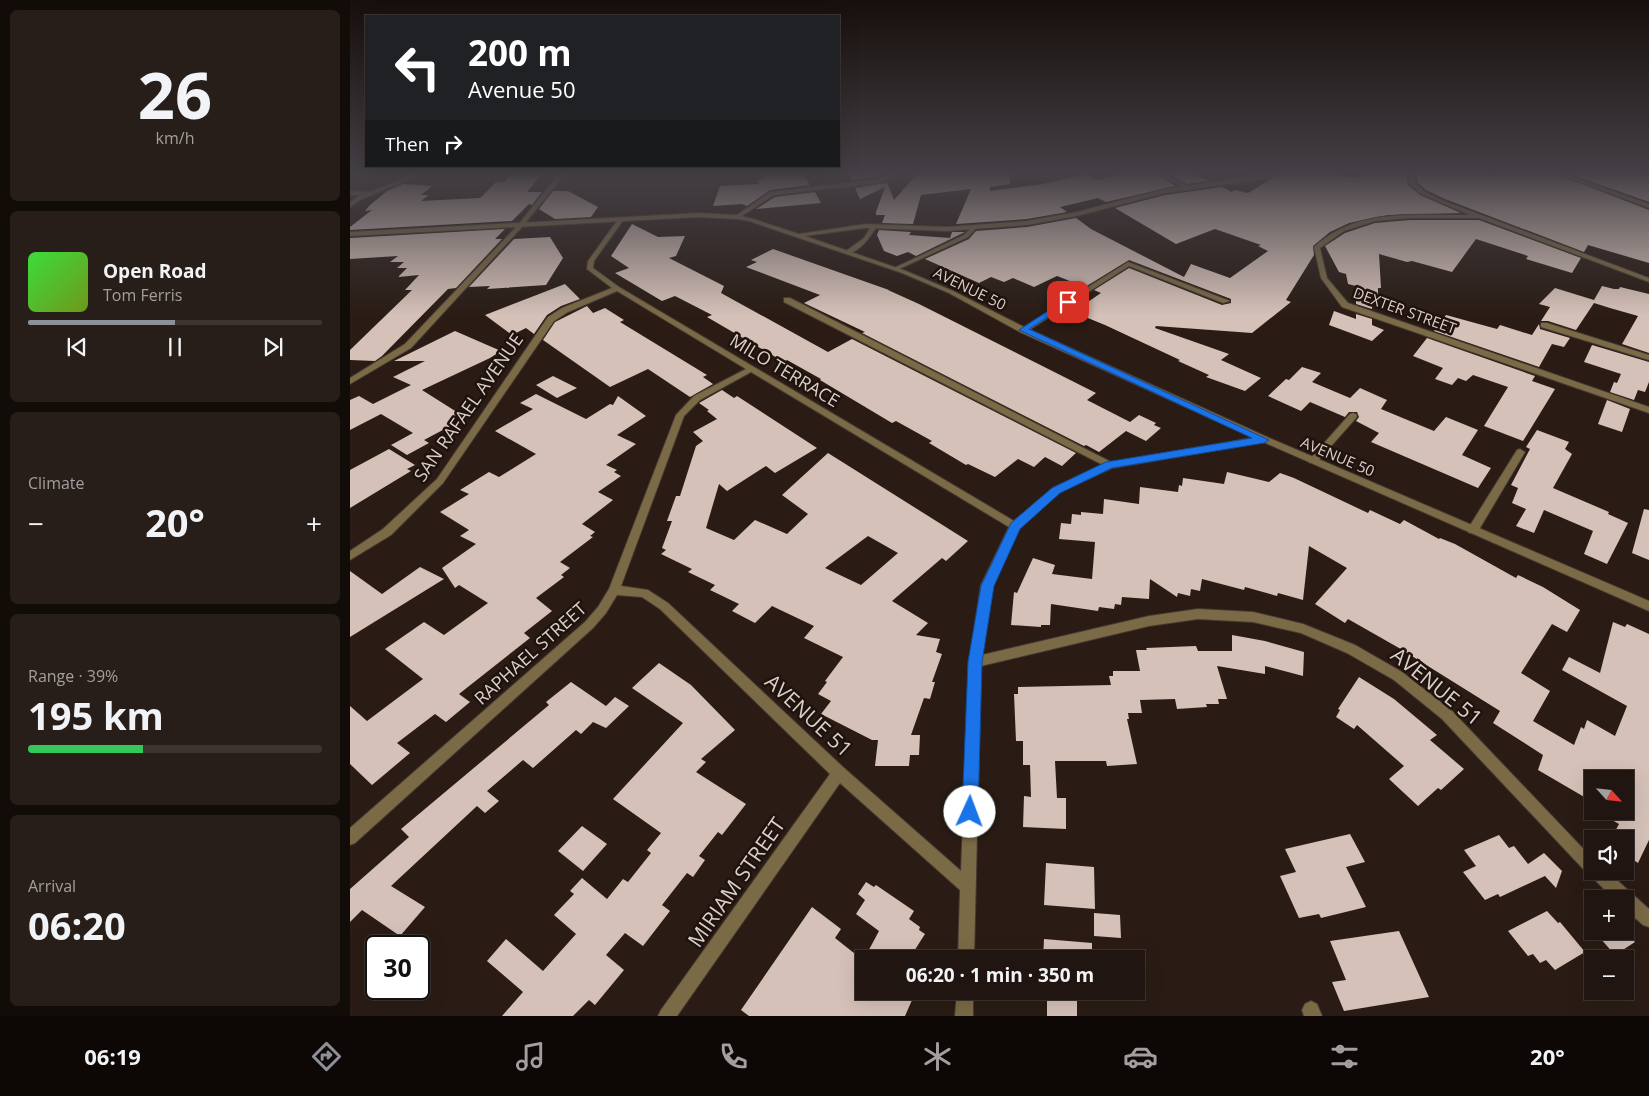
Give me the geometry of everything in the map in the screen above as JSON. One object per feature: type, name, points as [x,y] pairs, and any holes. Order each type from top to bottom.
[{"type":"street","points":[[350,382],[408,346],[524,221]]},
{"type":"street","name":"AVENUE 50","points":[[350,234],[586,221]]},
{"type":"street","name":"MILO TERRACE","points":[[619,221],[591,261],[590,270],[751,369],[1015,526]]},
{"type":"street","name":"AVENUE 50","points":[[752,221],[848,252],[951,292],[1023,330],[1264,440],[1649,606]]},
{"type":"street","points":[[800,236],[874,226],[973,228],[1029,221]]},
{"type":"street","name":"DEXTER STREET","points":[[1369,221],[1342,230],[1317,247],[1324,278],[1345,305],[1649,410]]},
{"type":"street","points":[[1494,221],[1649,280]]},
{"type":"street","points":[[848,252],[866,239],[874,226]]},
{"type":"street","points":[[895,269],[966,236],[973,228]]},
{"type":"street","points":[[1023,330],[1128,264],[1226,301]]},
{"type":"street","name":"SAN RAFAEL AVENUE","points":[[350,556],[387,532],[440,481],[551,319],[565,310],[617,288]]},
{"type":"street","points":[[788,300],[1110,465]]},
{"type":"street","points":[[1544,325],[1649,358]]},
{"type":"street","name":"RAPHAEL STREET","points":[[350,838],[589,625],[602,610],[614,590],[680,415],[697,398],[751,369]]},
{"type":"street","points":[[1313,461],[1353,416]]},
{"type":"street","points":[[966,950],[975,662],[987,586],[1015,526],[1056,490],[1110,465],[1264,440]]},
{"type":"street","points":[[1473,530],[1520,452]]},
{"type":"street","name":"AVENUE 51","points":[[614,590],[644,593],[664,606],[839,773],[968,887]]},
{"type":"street","name":"AVENUE 51","points":[[975,662],[1150,621],[1198,614],[1253,617],[1303,629],[1350,649],[1398,676],[1447,715],[1584,860]]},
{"type":"street","name":"MIRIAM STREET","points":[[667,1016],[839,773]]},
{"type":"street","points":[[1605,880],[1616,890]]},
{"type":"street","points":[[1634,906],[1649,919]]},
{"type":"street","points":[[964,1016],[965,1000]]},
{"type":"building","points":[[357,221],[505,221],[350,230],[350,227]]},
{"type":"building","points":[[883,221],[914,221],[913,224],[882,223]]},
{"type":"building","points":[[957,221],[993,221],[956,224]]},
{"type":"building","points":[[1057,221],[1081,221],[1091,229],[1184,277],[1191,264],[1230,278],[1268,251],[1258,246],[1261,245],[1215,229],[1176,244],[1138,221],[1357,221],[1330,232],[1313,246],[1314,255],[1286,300],[1291,302],[1252,333],[1156,326],[1155,328],[1229,354],[1221,360],[1261,378],[1245,391],[1206,377],[1209,375],[1178,361],[1180,360],[1073,312],[1101,293],[1094,290],[1129,268],[1222,305],[1231,303],[1231,299],[1129,260],[1085,287],[1057,276],[1034,287],[1013,278],[1004,282],[991,277],[979,283],[925,259],[969,239],[976,231],[1027,227]]},
{"type":"building","points":[[1483,221],[1581,258],[1572,273],[1526,259],[1528,256],[1476,239],[1452,272],[1379,254],[1381,288],[1378,288],[1378,295],[1376,297],[1372,296],[1372,309],[1356,304],[1356,286],[1348,284],[1346,274],[1339,272],[1325,246],[1345,233],[1375,223]]},
{"type":"building","points":[[1504,221],[1649,221],[1649,263],[1588,245],[1584,252]]},
{"type":"building","points":[[632,224],[658,237],[685,236],[676,256],[669,258],[724,286],[721,293],[828,352],[852,339],[1076,453],[1062,466],[1045,457],[1034,467],[1018,459],[995,477],[968,464],[966,465],[929,443],[932,441],[896,421],[892,423],[821,379],[787,360],[784,362],[707,317],[712,315],[675,296],[662,301],[615,273],[629,268],[611,256]]},
{"type":"building","points":[[505,229],[495,239],[502,239],[456,288],[448,289],[382,356],[375,361],[350,360],[350,350],[412,290],[405,290],[419,275],[398,277],[407,268],[397,268],[404,262],[390,262],[398,256],[350,259],[350,238]]},
{"type":"building","points":[[879,230],[911,232],[909,235],[950,238],[952,232],[965,232],[916,256],[908,252],[897,256],[884,251],[877,235]]},
{"type":"building","points":[[550,237],[563,258],[546,285],[487,289],[490,286],[469,287],[514,239]]},
{"type":"building","points":[[773,249],[889,290],[1096,393],[1087,400],[1130,422],[1139,415],[1156,423],[1154,425],[1161,428],[1146,441],[1126,431],[1099,452],[1086,445],[1084,446],[862,333],[865,332],[804,303],[820,295],[746,267],[757,262],[751,260]]},
{"type":"building","points":[[565,284],[580,299],[561,306],[547,315],[534,334],[526,328],[512,335],[485,315]]},
{"type":"building","points":[[1602,286],[1614,289],[1619,289],[1620,287],[1649,294],[1649,353],[1622,344],[1638,316],[1594,303],[1576,330],[1548,321],[1541,321],[1550,307],[1539,304],[1555,288],[1594,300]]},
{"type":"building","points":[[587,306],[593,313],[605,308],[624,320],[620,322],[707,375],[703,377],[713,384],[690,397],[648,369],[610,387],[543,340],[555,322]]},
{"type":"building","points":[[1334,311],[1356,319],[1356,314],[1372,319],[1372,325],[1384,330],[1372,341],[1329,325]]},
{"type":"building","points":[[1446,315],[1497,329],[1500,325],[1532,335],[1539,324],[1540,329],[1570,338],[1564,347],[1552,344],[1539,367],[1434,331]]},
{"type":"building","points":[[455,331],[501,351],[422,390],[460,414],[450,420],[456,423],[424,440],[429,443],[407,455],[391,445],[413,433],[381,414],[350,430],[350,400],[359,396],[373,404],[411,385],[393,377],[425,361],[394,361]]},
{"type":"building","points":[[1427,338],[1535,376],[1532,381],[1555,389],[1523,441],[1484,426],[1508,387],[1473,375],[1466,381],[1458,378],[1452,385],[1435,379],[1443,368],[1413,356]]},
{"type":"building","points":[[1592,345],[1649,362],[1649,382],[1645,392],[1638,390],[1634,400],[1610,392],[1614,382],[1617,383],[1621,374],[1584,362]]},
{"type":"building","points":[[1302,367],[1321,373],[1312,382],[1350,398],[1360,388],[1387,400],[1381,409],[1434,431],[1446,417],[1478,430],[1462,455],[1491,468],[1478,488],[1371,442],[1379,433],[1356,421],[1359,417],[1357,412],[1349,412],[1345,417],[1310,402],[1301,411],[1268,396]]},
{"type":"building","points":[[553,376],[577,388],[557,398],[536,385]]},
{"type":"building","points":[[722,390],[734,398],[737,396],[817,448],[775,473],[766,466],[727,491],[719,484],[706,528],[734,540],[755,520],[787,534],[808,514],[782,495],[828,453],[968,541],[946,561],[942,558],[892,601],[928,623],[916,635],[940,639],[936,652],[942,654],[932,682],[935,682],[930,699],[924,698],[911,735],[920,735],[919,755],[910,755],[909,766],[875,766],[878,740],[872,740],[821,714],[831,701],[818,694],[843,657],[804,638],[814,626],[772,606],[755,623],[732,611],[739,604],[710,590],[715,585],[688,572],[692,569],[661,554],[666,550],[662,548],[672,521],[667,521],[676,496],[680,496],[696,446],[703,441],[693,432],[717,419],[699,403]],"holes":[[[868,536],[898,553],[861,585],[825,568]]]},
{"type":"building","points":[[536,394],[586,419],[610,404],[613,405],[618,396],[646,416],[617,435],[636,444],[606,465],[617,470],[614,472],[621,476],[598,492],[613,500],[582,524],[595,532],[590,536],[593,537],[560,562],[570,568],[561,575],[564,577],[536,598],[552,611],[524,633],[530,638],[459,694],[470,702],[446,722],[435,714],[397,743],[410,753],[372,785],[350,764],[350,706],[367,721],[423,679],[385,649],[424,622],[444,635],[488,603],[459,585],[455,588],[442,568],[476,544],[460,536],[469,530],[440,512],[469,494],[460,490],[489,472],[499,477],[536,454],[495,431],[533,409],[520,403]]},
{"type":"building","points":[[1607,400],[1630,409],[1622,432],[1598,424]]},
{"type":"building","points":[[1537,430],[1569,442],[1565,449],[1572,454],[1553,488],[1609,512],[1608,514],[1628,523],[1607,564],[1584,554],[1593,531],[1544,510],[1534,533],[1516,526],[1526,509],[1512,503],[1518,488],[1511,485],[1530,449],[1526,447]]},
{"type":"building","points":[[389,449],[415,465],[407,469],[411,471],[350,508],[350,470]]},
{"type":"building","points":[[1227,472],[1269,482],[1280,473],[1368,513],[1370,510],[1400,524],[1404,520],[1439,539],[1455,544],[1516,578],[1518,575],[1543,587],[1580,610],[1567,632],[1552,624],[1521,673],[1550,691],[1533,721],[1574,745],[1581,727],[1584,729],[1587,720],[1615,736],[1627,706],[1562,670],[1569,657],[1600,673],[1613,622],[1625,627],[1627,624],[1649,634],[1649,840],[1638,863],[1634,860],[1634,830],[1616,830],[1619,824],[1612,820],[1634,820],[1634,770],[1584,770],[1584,797],[1538,770],[1543,755],[1493,723],[1500,711],[1399,648],[1348,619],[1345,623],[1315,604],[1347,568],[1309,546],[1303,600],[1278,593],[1277,596],[1245,587],[1244,590],[1202,579],[1200,591],[1191,589],[1190,596],[1178,593],[1177,597],[1150,579],[1149,599],[1122,597],[1121,605],[1115,604],[1114,609],[1099,607],[1098,611],[1051,604],[1050,625],[1041,625],[1041,627],[1011,625],[1014,592],[1017,593],[1033,558],[1055,565],[1052,574],[1092,579],[1095,542],[1059,539],[1061,523],[1071,524],[1072,514],[1081,515],[1081,512],[1103,514],[1104,499],[1139,504],[1140,487],[1178,492],[1179,485],[1182,486],[1183,478],[1224,484]]},
{"type":"building","points":[[1644,509],[1649,510],[1649,560],[1632,553]]},
{"type":"building","points":[[420,567],[444,579],[350,637],[350,571],[382,594]]},
{"type":"building","points":[[1232,635],[1265,641],[1304,652],[1303,676],[1265,666],[1265,674],[1217,666],[1227,699],[1218,699],[1219,704],[1206,704],[1207,707],[1177,709],[1175,699],[1140,700],[1142,713],[1128,713],[1129,719],[1127,719],[1137,764],[1107,766],[1106,761],[1055,761],[1057,798],[1066,798],[1066,829],[1023,827],[1024,796],[1031,797],[1030,765],[1023,765],[1023,741],[1016,741],[1014,694],[1018,694],[1018,687],[1111,685],[1109,676],[1113,676],[1113,671],[1140,671],[1136,650],[1196,646],[1198,651],[1232,651]]},
{"type":"building","points":[[659,663],[691,685],[735,730],[701,759],[706,762],[696,772],[746,804],[722,835],[718,832],[699,856],[705,860],[693,877],[687,873],[662,905],[670,911],[643,946],[625,933],[606,955],[624,970],[595,1005],[589,1000],[573,1016],[502,1016],[523,992],[487,961],[506,939],[543,971],[576,934],[554,915],[574,894],[570,891],[582,878],[607,899],[623,879],[628,882],[651,853],[647,850],[661,833],[613,799],[683,723],[632,688]]},
{"type":"building","points":[[1359,677],[1394,699],[1437,735],[1430,740],[1464,769],[1441,790],[1438,788],[1418,806],[1389,779],[1404,766],[1357,725],[1354,729],[1336,717],[1340,710],[1338,709]]},
{"type":"building","points":[[571,682],[606,706],[615,697],[629,706],[606,728],[593,722],[581,734],[576,730],[533,768],[523,760],[487,791],[499,801],[485,813],[477,806],[391,886],[425,907],[401,935],[362,910],[350,922],[350,889],[409,837],[401,829],[549,705],[546,702]]},
{"type":"building","points":[[582,826],[607,844],[583,871],[558,851]]},
{"type":"building","points":[[1350,834],[1365,862],[1346,867],[1366,907],[1321,918],[1319,914],[1299,918],[1280,876],[1296,872],[1285,849]]},
{"type":"building","points":[[1499,835],[1509,848],[1514,846],[1528,864],[1544,853],[1562,871],[1556,888],[1545,876],[1500,897],[1498,894],[1485,900],[1463,872],[1476,866],[1464,850]]},
{"type":"building","points":[[1046,863],[1094,867],[1095,909],[1044,905]]},
{"type":"building","points":[[866,882],[874,887],[876,885],[914,911],[909,919],[920,927],[919,930],[925,934],[915,950],[869,950],[879,931],[856,914],[865,900],[858,894]]},
{"type":"building","points":[[812,907],[841,929],[835,938],[855,954],[855,1000],[912,1000],[905,1016],[749,1016],[741,1010]]},
{"type":"building","points":[[1547,911],[1558,923],[1560,922],[1584,953],[1555,970],[1546,960],[1540,963],[1533,954],[1528,956],[1508,931]]},
{"type":"building","points":[[1094,913],[1120,915],[1121,938],[1094,936]]},
{"type":"building","points":[[1399,931],[1429,997],[1344,1011],[1332,982],[1346,980],[1330,941]]},
{"type":"building","points":[[1044,939],[1092,943],[1092,950],[1043,950]]},
{"type":"building","points":[[1602,940],[1633,940],[1635,942],[1623,950],[1611,950]]},
{"type":"building","points":[[1047,1000],[1077,1000],[1077,1016],[1047,1016]]},
{"type":"route","points":[[970,812],[975,662],[987,586],[1015,526],[1056,490],[1110,465],[1264,440],[1023,330],[1068,302]]}]
